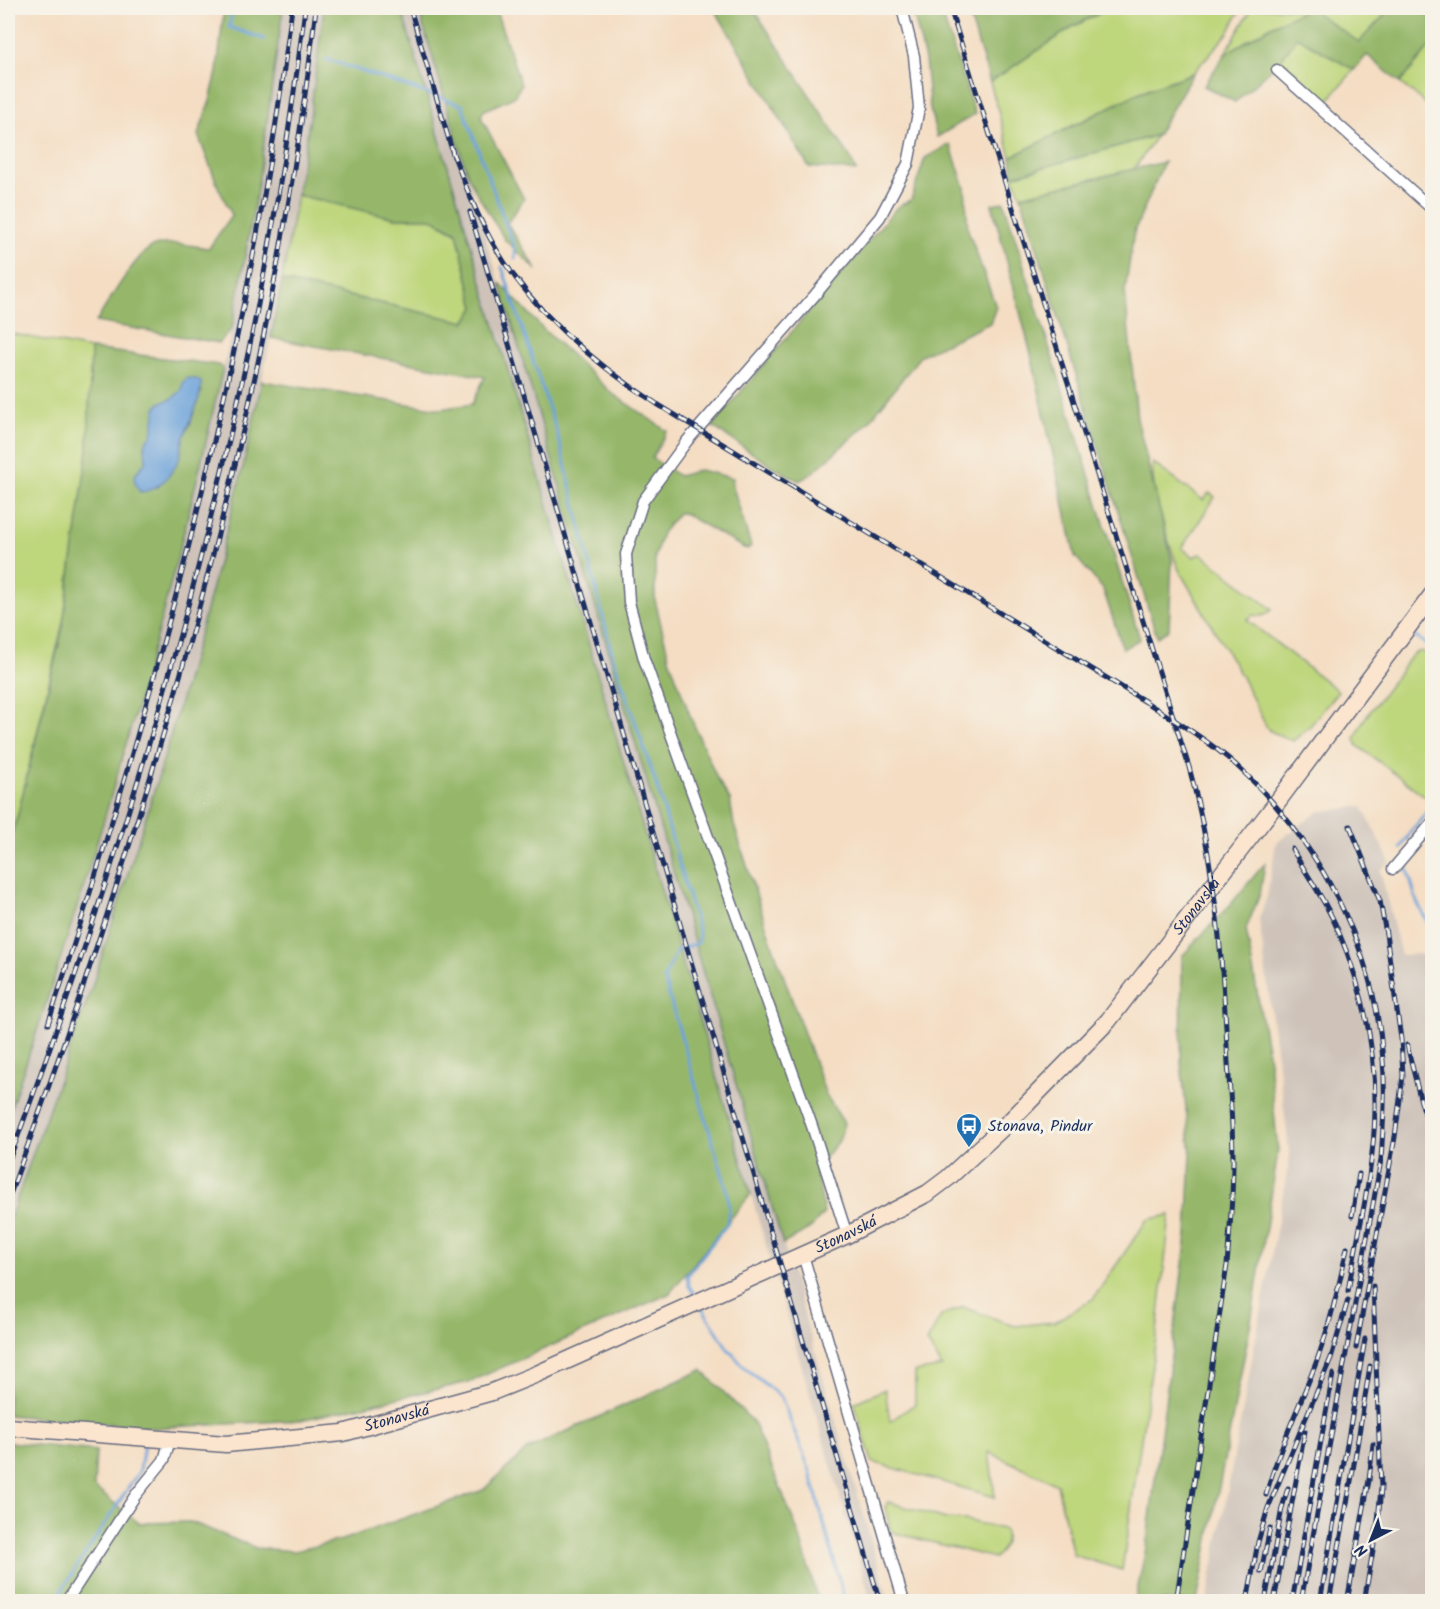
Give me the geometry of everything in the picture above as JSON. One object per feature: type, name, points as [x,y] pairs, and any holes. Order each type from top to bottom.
[{"type":"street","points":[[847,1235],[812,1126],[644,659],[629,603],[626,554],[643,501],[687,441],[880,217],[908,164],[920,108],[914,56],[902,8]]},
{"type":"street","points":[[1277,70],[1432,209]]},
{"type":"street","name":"Stonavská","points":[[8,1427],[226,1444],[343,1433],[492,1392],[847,1235],[928,1193],[948,1178],[1012,1119],[1108,1021],[1254,834],[1432,595]]},
{"type":"street","points":[[1393,868],[1432,823]]},
{"type":"street","points":[[803,1255],[904,1602]]},
{"type":"street","points":[[66,1602],[135,1496],[164,1460],[170,1440]]},
{"type":"shaded area","points":[[283,8],[324,8],[297,195],[271,338],[243,467],[204,618],[161,769],[93,984],[8,1224],[8,1116],[59,969],[124,759],[203,457],[232,329],[258,184]]},
{"type":"shaded area","points":[[401,8],[418,8],[889,1601],[871,1601]]},
{"type":"shaded area","points":[[1362,806],[1390,862],[1380,870],[1401,955],[1420,954],[1432,963],[1432,1601],[1207,1601],[1290,1156],[1259,919],[1267,896],[1276,843],[1318,812]]},
{"type":"green space","points":[[224,8],[283,8],[258,184],[232,329],[219,343],[96,322],[122,281],[145,252],[152,247],[165,244],[209,248],[232,215],[198,135],[217,72]]},
{"type":"green space","points":[[324,8],[401,8],[751,1194],[669,1294],[469,1382],[301,1420],[152,1428],[8,1415],[8,1224],[93,984],[161,769],[204,618],[243,467],[262,381],[440,409],[472,404],[485,377],[271,338],[282,281],[465,322],[475,308],[457,232],[431,218],[395,218],[297,195]]},
{"type":"green space","points":[[418,8],[495,8],[521,85],[514,97],[483,111],[481,117],[524,199],[507,223],[537,270],[505,240],[467,173]]},
{"type":"green space","points":[[714,8],[753,8],[850,157],[856,171],[809,167]]},
{"type":"green space","points":[[912,8],[940,8],[975,114],[937,137],[930,109],[925,60]]},
{"type":"green space","points":[[967,8],[1110,8],[1074,26],[990,82]]},
{"type":"green space","points":[[1110,8],[1241,8],[1228,33],[1193,73],[1140,92],[1011,157],[990,82],[1074,26]]},
{"type":"green space","points":[[1252,8],[1391,8],[1359,43],[1273,25],[1225,54]]},
{"type":"green space","points":[[1309,8],[1359,42],[1391,8],[1420,8],[1432,18],[1432,44],[1400,83],[1367,55],[1354,70],[1297,37],[1280,61],[1235,102],[1204,86],[1225,54],[1273,25]]},
{"type":"green space","points":[[1297,36],[1354,70],[1326,103],[1280,61]]},
{"type":"green space","points":[[1432,44],[1432,105],[1431,108],[1400,83]]},
{"type":"green space","points":[[1193,73],[1157,135],[1013,176],[1011,157],[1140,92]]},
{"type":"green space","points":[[1157,135],[1134,169],[1021,196],[1013,176]]},
{"type":"green space","points":[[950,144],[965,188],[968,230],[996,307],[990,323],[921,355],[868,423],[810,475],[799,481],[773,467],[712,426],[897,207],[911,200],[925,158]]},
{"type":"green space","points":[[1164,162],[1134,232],[1125,291],[1137,419],[1172,560],[1169,629],[1157,637],[1021,196]]},
{"type":"green space","points":[[297,195],[395,218],[431,218],[457,233],[475,308],[465,322],[282,281]]},
{"type":"green space","points":[[1004,202],[1140,639],[1123,649],[1103,589],[1075,556],[1031,354],[992,204]]},
{"type":"green space","points":[[500,283],[543,329],[613,394],[667,431],[652,458],[679,476],[700,470],[733,478],[732,484],[751,546],[748,549],[744,548],[683,513],[678,513],[662,533],[655,556],[655,600],[669,658],[691,718],[717,778],[730,800],[734,825],[770,938],[826,1095],[844,1123],[839,1141],[816,1168],[824,1213],[812,1227],[783,1244]]},
{"type":"green space","points":[[8,333],[91,349],[88,449],[64,618],[17,818],[8,845]]},
{"type":"green space","points":[[91,349],[219,365],[223,368],[177,558],[126,745],[69,931],[8,1116],[8,844],[17,818],[62,631],[88,449]],"holes":[[[182,390],[202,391],[196,402],[191,423],[184,435],[178,461],[158,487],[136,485],[136,472],[147,461],[145,446],[152,435],[160,403],[172,399]]]},
{"type":"green space","points":[[1153,463],[1203,500],[1209,493],[1215,497],[1182,548],[1194,557],[1199,554],[1203,555],[1272,609],[1266,615],[1253,615],[1247,620],[1338,691],[1311,725],[1293,741],[1270,731],[1266,726],[1242,677],[1180,572],[1157,501]]},
{"type":"green space","points":[[1421,651],[1432,659],[1432,800],[1358,746],[1355,739],[1363,721],[1413,654]]},
{"type":"green space","points":[[1265,863],[1260,894],[1246,929],[1269,1060],[1278,1152],[1251,1321],[1197,1601],[1135,1601],[1146,1548],[1187,1235],[1191,1155],[1181,1062],[1182,956],[1230,905]]},
{"type":"green space","points":[[1170,1215],[1158,1324],[1122,1570],[1073,1555],[1057,1484],[989,1452],[995,1497],[872,1462],[854,1403],[885,1389],[890,1421],[915,1404],[915,1372],[942,1367],[927,1342],[941,1316],[963,1307],[1015,1326],[1054,1322],[1093,1299],[1147,1220]]},
{"type":"green space","points":[[702,1370],[753,1422],[799,1534],[818,1601],[8,1601],[8,1442],[96,1451],[94,1487],[139,1523],[191,1522],[256,1548],[294,1551],[342,1540],[483,1490],[528,1449]]},
{"type":"green space","points":[[888,1502],[946,1519],[965,1520],[1002,1529],[1005,1532],[1004,1546],[994,1558],[895,1533],[890,1529],[885,1507]]},
{"type":"water","points":[[188,378],[201,382],[201,388],[178,461],[163,482],[152,489],[140,492],[134,478],[146,461],[145,446],[152,435],[156,408],[160,403],[172,399],[182,390],[183,382]]},
{"type":"waterway","points":[[233,8],[229,27],[264,39]]},
{"type":"waterway","points":[[326,59],[462,105],[515,249],[515,258]]},
{"type":"waterway","points":[[502,267],[558,436],[613,657],[656,783],[699,933],[698,943],[677,950],[664,979],[727,1190],[729,1208],[727,1224],[687,1276],[694,1294]]},
{"type":"waterway","points":[[1414,636],[1432,648]]},
{"type":"waterway","points":[[1401,848],[1412,830],[1432,807]]},
{"type":"waterway","points":[[1406,865],[1417,902],[1432,931]]},
{"type":"waterway","points":[[703,1309],[728,1349],[746,1369],[781,1397],[810,1471],[845,1602]]},
{"type":"waterway","points":[[54,1602],[140,1470],[144,1444]]},
{"type":"railway","points":[[48,1024],[126,774],[195,522],[225,394],[251,266],[274,138],[292,8]]},
{"type":"railway","points":[[8,1163],[59,1023],[106,881],[151,738],[191,594],[227,449],[258,303],[284,156],[305,8]]},
{"type":"railway","points":[[8,1200],[109,908],[198,613],[236,463],[268,313],[295,161],[316,8]]},
{"type":"railway","points":[[410,8],[454,157]]},
{"type":"railway","points":[[950,8],[1189,767],[1205,836],[1216,905],[1232,1132],[1232,1199],[1227,1265],[1176,1602]]},
{"type":"railway","points":[[452,151],[480,218],[506,265],[543,311],[586,352],[657,404],[1146,702],[1204,740],[1226,756],[1266,795],[1293,827],[1317,862],[1338,899],[1355,937],[1368,977],[1378,1018],[1384,1073],[1384,1098],[1381,1160],[1301,1602]]},
{"type":"railway","points":[[470,212],[880,1602]]},
{"type":"railway","points":[[1350,826],[1380,901],[1401,1039],[1403,1076],[1395,1137],[1356,1348]]},
{"type":"railway","points":[[1292,849],[1327,908],[1346,950],[1366,1017],[1373,1063],[1375,1110],[1372,1156],[1348,1291]]},
{"type":"railway","points":[[1407,1045],[1421,1102],[1432,1133]]},
{"type":"railway","points":[[1352,1216],[1359,1174]]},
{"type":"railway","points":[[1266,1495],[1321,1349],[1334,1306],[1347,1248]]},
{"type":"railway","points":[[1364,1602],[1378,1521],[1381,1488],[1373,1286]]},
{"type":"railway","points":[[1247,1602],[1258,1542],[1268,1508],[1331,1358],[1348,1300]]},
{"type":"railway","points":[[1320,1602],[1365,1339]]},
{"type":"railway","points":[[1329,1602],[1370,1366]]},
{"type":"railway","points":[[1292,1602],[1333,1374]]},
{"type":"railway","points":[[1274,1602],[1305,1431]]},
{"type":"railway","points":[[1347,1602],[1369,1480],[1373,1444]]},
{"type":"railway","points":[[1265,1602],[1282,1508],[1288,1488]]},
{"type":"railway","points":[[1261,1572],[1270,1528]]},
{"type":"place","name":"Stonava, Pindur","points":[[969,1149]]}]
